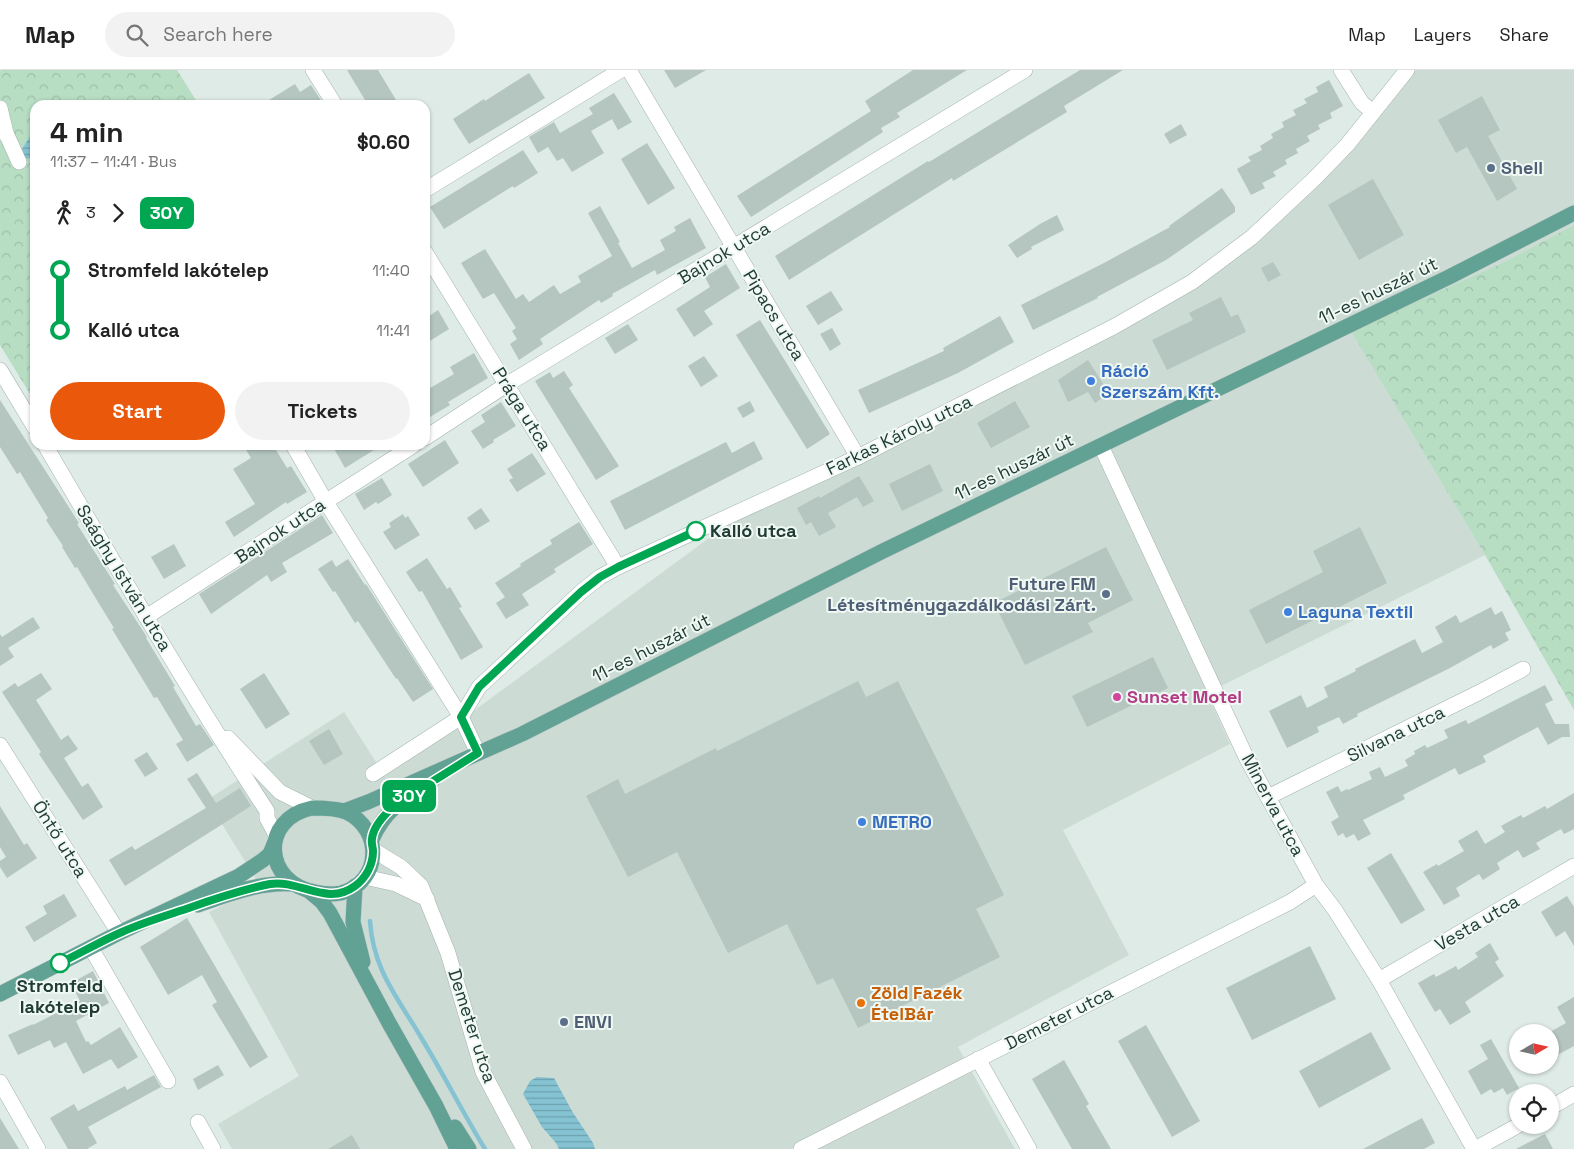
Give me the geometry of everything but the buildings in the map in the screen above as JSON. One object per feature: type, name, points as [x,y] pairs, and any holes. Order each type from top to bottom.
[{"type":"main road","name":"11-es huszár út","points":[[474,754],[522,734],[883,551],[1449,278],[1574,213]]},
{"type":"main road","points":[[0,994],[126,930],[239,876],[270,854],[286,820],[299,811],[312,808],[344,811],[474,754]]},
{"type":"main road","points":[[373,995],[353,922],[360,882],[371,865],[372,844],[379,824],[395,805],[474,754]]},
{"type":"main road","points":[[344,811],[362,822],[372,844]]},
{"type":"main road","points":[[275,840],[276,863],[282,874],[292,884]]},
{"type":"main road","points":[[126,930],[242,890],[276,883],[292,884],[309,891],[335,894],[360,882]]},
{"type":"main road","points":[[309,891],[322,902],[330,914],[373,995],[436,1106],[457,1149]]},
{"type":"main road","points":[[436,1106],[447,1115],[469,1149]]},
{"type":"street","points":[[313,70],[332,100]]},
{"type":"street","points":[[430,187],[621,70]]},
{"type":"street","name":"Pipacs utca","points":[[629,70],[858,457]]},
{"type":"street","name":"Bajnok utca","points":[[430,435],[506,385],[1025,70]]},
{"type":"street","points":[[1341,70],[1362,103],[1373,112]]},
{"type":"street","name":"Farkas Károly utca","points":[[374,774],[461,717],[479,687],[581,592],[600,577],[858,457],[1115,326],[1192,282],[1252,237],[1280,212],[1347,145],[1407,70]]},
{"type":"street","points":[[0,108],[3,132],[19,162]]},
{"type":"street","name":"Prága utca","points":[[430,260],[618,567]]},
{"type":"street","points":[[0,370],[30,420]]},
{"type":"street","name":"Minerva utca","points":[[1100,446],[1247,759],[1316,885],[1335,910],[1379,980],[1475,1149]]},
{"type":"street","name":"Saághy István utca","points":[[48,450],[146,617],[267,811],[267,818],[275,840]]},
{"type":"street","points":[[296,450],[326,502],[461,717],[474,754]]},
{"type":"street","name":"Bajnok utca","points":[[146,617],[406,450]]},
{"type":"street","name":"Silvana utca","points":[[1268,797],[1523,669]]},
{"type":"street","name":"Saághy István utca","points":[[204,710],[280,792],[312,808]]},
{"type":"street","name":"Öntő utca","points":[[0,745],[126,930]]},
{"type":"street","name":"Demeter utca","points":[[372,844],[421,886],[448,953],[483,1072],[524,1149]]},
{"type":"street","name":"Vesta utca","points":[[1379,980],[1574,866]]},
{"type":"street","points":[[360,882],[396,884],[426,899]]},
{"type":"street","name":"Demeter utca","points":[[801,1149],[1290,902],[1316,885]]},
{"type":"street","points":[[91,948],[168,1081]]},
{"type":"street","points":[[978,1059],[1029,1149]]},
{"type":"street","points":[[0,1082],[38,1149]]},
{"type":"street","points":[[1559,1103],[1574,1094]]},
{"type":"street","points":[[198,1122],[213,1149]]},
{"type":"street","points":[[1475,1149],[1509,1130]]},
{"type":"shaded area","points":[[1414,70],[1574,70],[1574,225],[1500,264],[1352,331],[1485,555],[1207,693],[1230,744],[1063,830],[1129,955],[958,1047],[1015,1149],[232,1149],[218,1124],[299,1076],[209,912],[261,887],[207,800],[344,712],[385,776],[724,527],[863,463],[1194,288],[1378,115]]},
{"type":"green space","points":[[177,70],[196,100],[30,100],[30,394],[0,345],[0,71]]},
{"type":"green space","points":[[1574,225],[1574,710],[1485,555],[1351,331],[1500,264]]},
{"type":"water","points":[[30,137],[30,158],[25,158],[22,149]]},
{"type":"water","points":[[537,1077],[554,1078],[595,1149],[559,1149],[542,1127],[523,1094],[530,1081]]},
{"type":"waterway","points":[[370,921],[376,954],[388,983],[485,1149]]},
{"type":"bus line","name":"30Y","points":[[60,963],[132,927],[242,890],[276,883],[292,884],[309,891],[335,894],[355,886],[365,877],[371,865],[372,838],[388,812],[395,805],[470,756],[478,753],[461,717],[479,687],[581,592],[600,577],[696,531]]},
{"type":"place","name":"Shell","points":[[1491,168]]},
{"type":"place","name":"Ráció Szerszám Kft.","points":[[1091,381]]},
{"type":"place","name":"Kalló utca","points":[[696,531]]},
{"type":"place","name":"Future FM Létesítménygazdálkodási Zárt.","points":[[1106,594]]},
{"type":"place","name":"Laguna Textil","points":[[1288,612]]},
{"type":"place","name":"Sunset Motel","points":[[1117,697]]},
{"type":"place","name":"METRO","points":[[862,822]]},
{"type":"place","name":"Stromfeld lakótelep","points":[[60,963]]},
{"type":"place","name":"Zöld Fazék ÉtelBár","points":[[861,1003]]},
{"type":"place","name":"ENVI","points":[[564,1022]]}]
